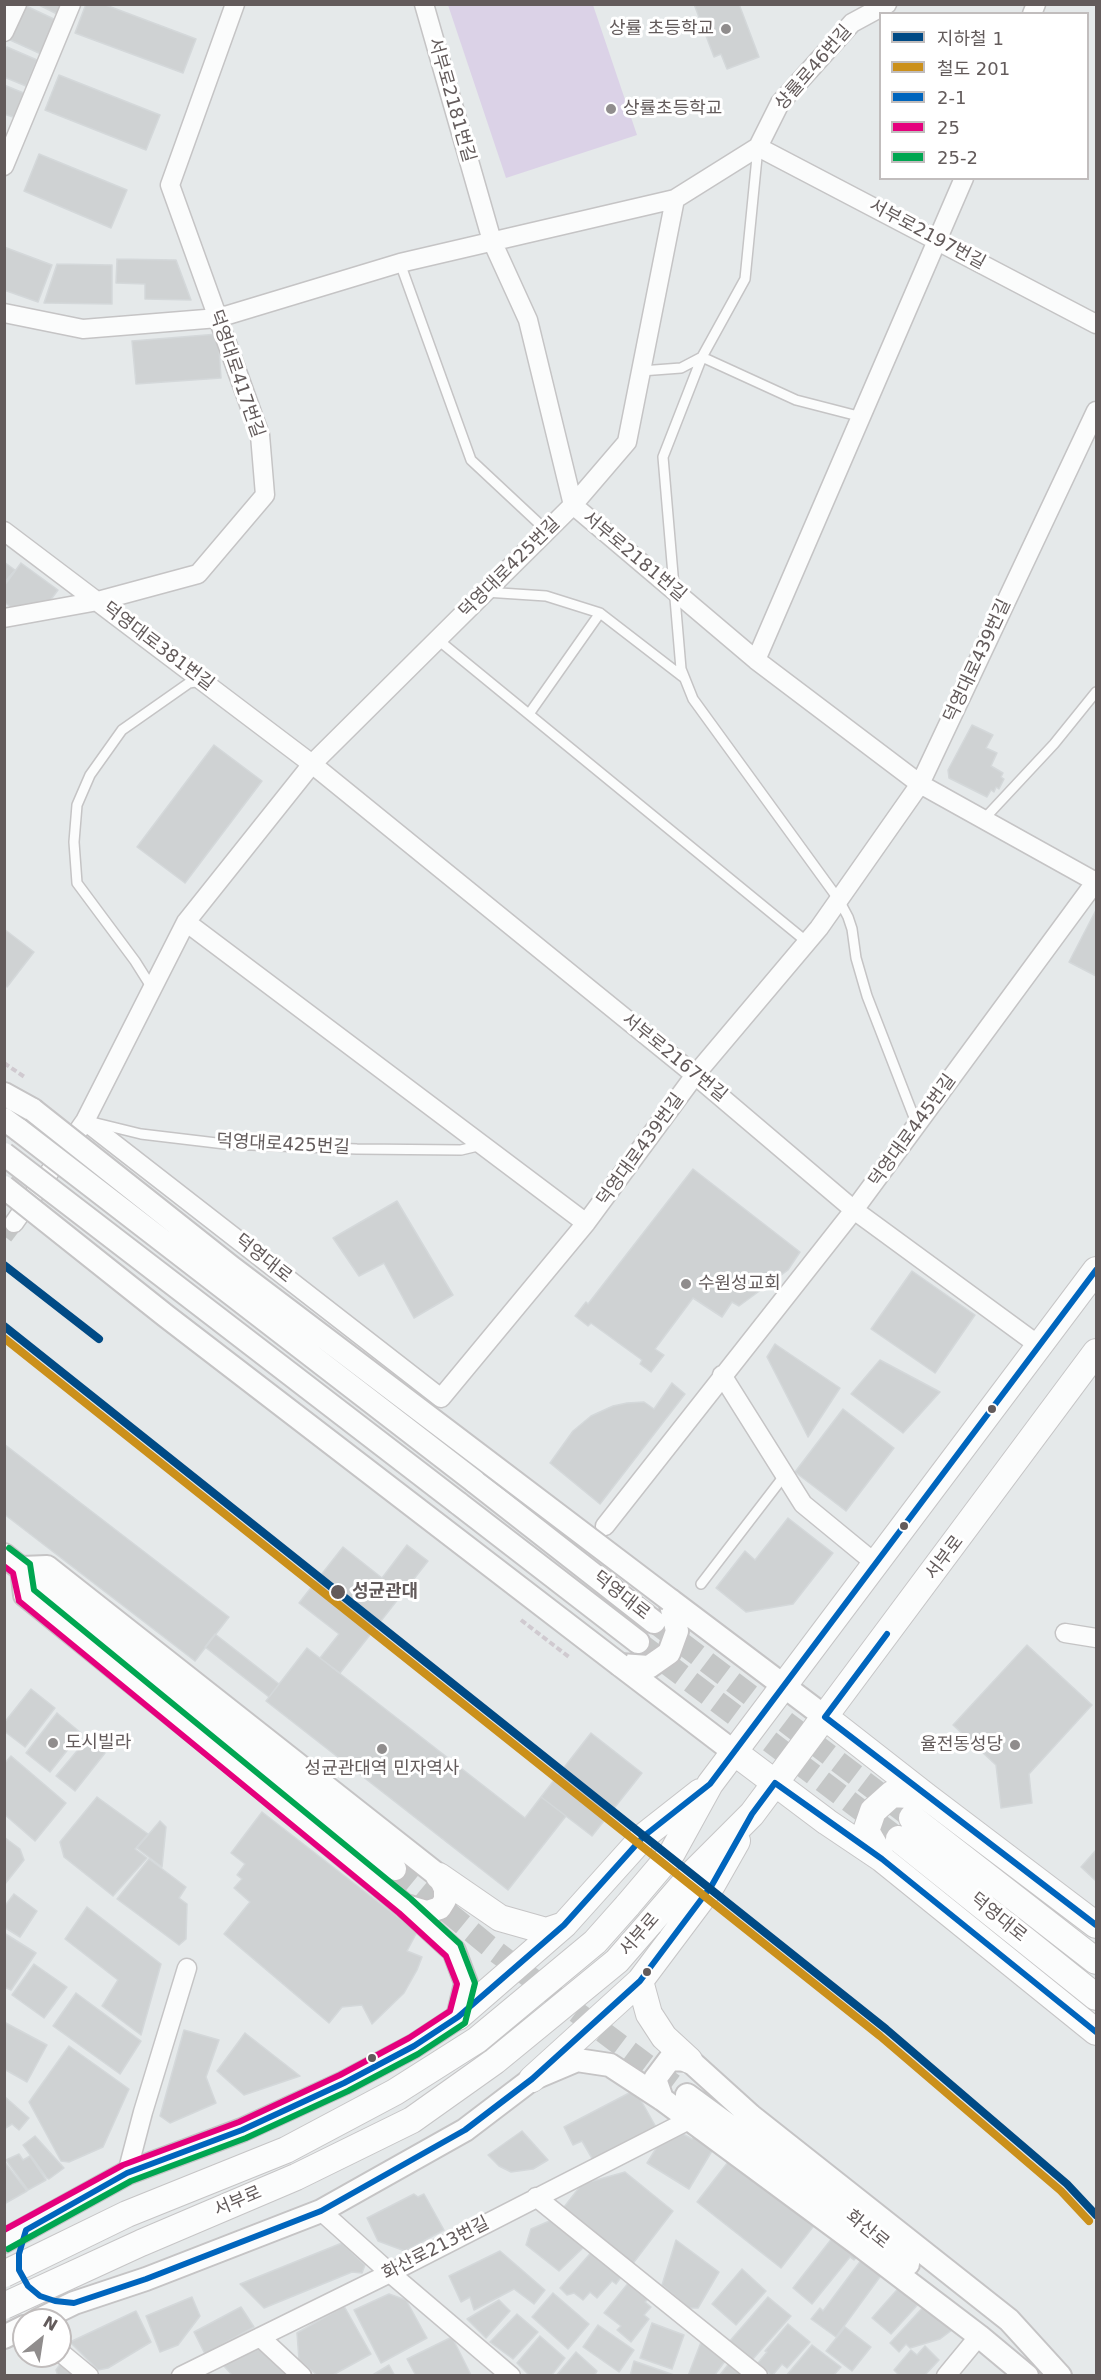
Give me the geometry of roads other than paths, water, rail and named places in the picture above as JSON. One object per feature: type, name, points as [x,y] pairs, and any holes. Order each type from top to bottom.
[{"type":"main road","name":"서부로","points":[[4,2274],[127,2214],[286,2150],[396,2092],[477,2040],[596,1942],[672,1853],[710,1784],[1041,1347],[1096,1270]]},
{"type":"main road","name":"서부로","points":[[532,2079],[640,1981],[712,1885],[752,1815],[775,1783],[1096,1352]]},
{"type":"main road","points":[[825,1717],[913,1818]]},
{"type":"main road","points":[[734,1752],[882,1859],[1096,2032]]},
{"type":"main road","points":[[458,2017],[564,1925],[644,1836],[710,1784]]},
{"type":"main road","points":[[882,1859],[866,1831],[873,1811],[892,1794],[913,1818],[1096,1925]]},
{"type":"main road","name":"서부로","points":[[4,2306],[141,2243],[296,2177],[412,2120],[495,2061],[617,1961],[694,1872],[752,1815]]},
{"type":"main road","name":"덕영대로","points":[[913,1818],[1096,1961]]},
{"type":"main road","name":"덕영대로","points":[[913,1818],[1096,1997]]},
{"type":"main road","points":[[439,1876],[500,1918],[546,1931],[564,1925]]},
{"type":"main road","points":[[640,1981],[649,2014],[664,2037],[689,2060]]},
{"type":"street","points":[[6,27],[17,4]]},
{"type":"street","points":[[4,166],[71,4]]},
{"type":"street","name":"덕영대로417번길","points":[[4,618],[98,601],[198,574],[265,495],[260,435],[170,185],[235,4]]},
{"type":"street","name":"서부로2181번길","points":[[424,4],[492,241],[528,320],[573,505],[756,660],[920,784],[1096,882]]},
{"type":"street","name":"상률로46번길","points":[[758,147],[780,103],[852,23],[887,4]]},
{"type":"street","points":[[4,313],[83,329],[218,318],[400,263],[675,199],[758,147]]},
{"type":"street","name":"서부로2197번길","points":[[758,147],[1096,324]]},
{"type":"street","points":[[756,660],[963,180]]},
{"type":"street","name":"덕영대로425번길","points":[[14,1223],[85,1121],[186,922],[312,764],[573,505],[627,442],[675,199]]},
{"type":"street","name":"덕영대로439번길","points":[[441,1398],[586,1223],[695,1075],[807,942],[920,784],[1096,411]]},
{"type":"street","name":"덕영대로381번길","points":[[4,531],[312,764]]},
{"type":"street","name":"서부로2167번길","points":[[312,764],[695,1075],[854,1210],[1041,1347]]},
{"type":"street","name":"덕영대로445번길","points":[[605,1526],[854,1210],[1096,882]]},
{"type":"street","points":[[186,922],[586,1223]]},
{"type":"street","points":[[4,1094],[33,1110],[231,1267],[825,1717]]},
{"type":"street","name":"덕영대로","points":[[85,1121],[441,1398]]},
{"type":"street","name":"덕영대로","points":[[12,1125],[654,1622]]},
{"type":"street","name":"덕영대로","points":[[4,1154],[638,1642]]},
{"type":"street","points":[[4,1187],[175,1324],[734,1752]]},
{"type":"street","points":[[722,1375],[803,1504],[876,1564]]},
{"type":"street","points":[[13,1562],[395,1869]]},
{"type":"street","points":[[13,1562],[47,1567],[439,1876],[445,1889],[445,1900],[440,1908],[427,1912],[405,1906]]},
{"type":"street","points":[[4,2241],[126,2173],[242,2130],[344,2083],[414,2046],[458,2017],[466,1983],[454,1951],[405,1906],[225,1756],[25,1595],[13,1562]]},
{"type":"street","points":[[620,1665],[649,1667],[669,1653],[677,1631],[670,1600]]},
{"type":"street","points":[[1065,1633],[1096,1638]]},
{"type":"street","points":[[126,2173],[142,2112],[187,1968]]},
{"type":"street","points":[[662,2099],[655,2079],[670,2059],[689,2060],[752,2116],[1009,2320],[1060,2376]]},
{"type":"street","points":[[532,2079],[577,2060],[610,2065],[662,2099],[979,2336],[1027,2376]]},
{"type":"street","name":"서부로","points":[[62,2308],[146,2279],[321,2211],[465,2130],[532,2079]]},
{"type":"street","name":"화산로","points":[[687,2094],[836,2204],[1023,2358],[1039,2376]]},
{"type":"street","name":"화산로213번길","points":[[182,2376],[390,2273],[689,2120]]},
{"type":"street","points":[[536,2197],[758,2376]]},
{"type":"street","points":[[321,2211],[511,2376]]},
{"type":"street","points":[[26,2230],[19,2254],[21,2278],[40,2296],[55,2301],[74,2303]]},
{"type":"street","points":[[946,2376],[979,2336]]},
{"type":"street","points":[[260,2337],[302,2376]]},
{"type":"street","points":[[72,2362],[89,2376]]},
{"type":"lane","points":[[758,147],[745,279],[702,357],[663,457],[681,669],[693,699],[839,900],[852,929],[856,958],[867,996],[917,1125]]},
{"type":"lane","points":[[400,263],[471,460],[547,531]]},
{"type":"lane","points":[[641,371],[681,368],[702,357]]},
{"type":"lane","points":[[702,357],[796,400],[862,417]]},
{"type":"lane","points":[[485,592],[546,596],[600,613],[684,678]]},
{"type":"lane","points":[[529,714],[600,613]]},
{"type":"lane","points":[[438,639],[807,942]]},
{"type":"lane","points":[[152,988],[135,961],[77,883],[74,842],[77,805],[90,775],[122,730],[189,683],[202,681]]},
{"type":"lane","points":[[984,819],[1054,744],[1096,692]]},
{"type":"lane","name":"덕영대로425번길","points":[[85,1121],[141,1134],[225,1144],[392,1150],[461,1150],[482,1145]]},
{"type":"lane","points":[[701,1584],[784,1476]]},
{"type":"tunnel","points":[[4,1236],[14,1223]]},
{"type":"tunnel","points":[[654,1622],[912,1818]]},
{"type":"tunnel","points":[[638,1642],[899,1839]]},
{"type":"tunnel","points":[[395,1869],[495,1951],[687,2095]]},
{"type":"metro line","name":"1","points":[[4,1265],[99,1339]]},
{"type":"metro line","name":"1","points":[[4,1326],[886,2029],[1067,2184],[1096,2215]]},
{"type":"rail line","name":"201","points":[[4,1338],[880,2036],[1061,2191],[1089,2221]]},
{"type":"place","name":"상률 초등학교","points":[[726,29]]},
{"type":"place","name":"상률초등학교","points":[[611,109]]},
{"type":"place","name":"수원성교회","points":[[686,1284]]},
{"type":"place","name":"성균관대","points":[[338,1592]]},
{"type":"place","name":"도시빌라","points":[[53,1743]]},
{"type":"place","name":"율전동성당","points":[[1015,1745]]},
{"type":"place","name":"성균관대역 민자역사","points":[[382,1749]]}]
